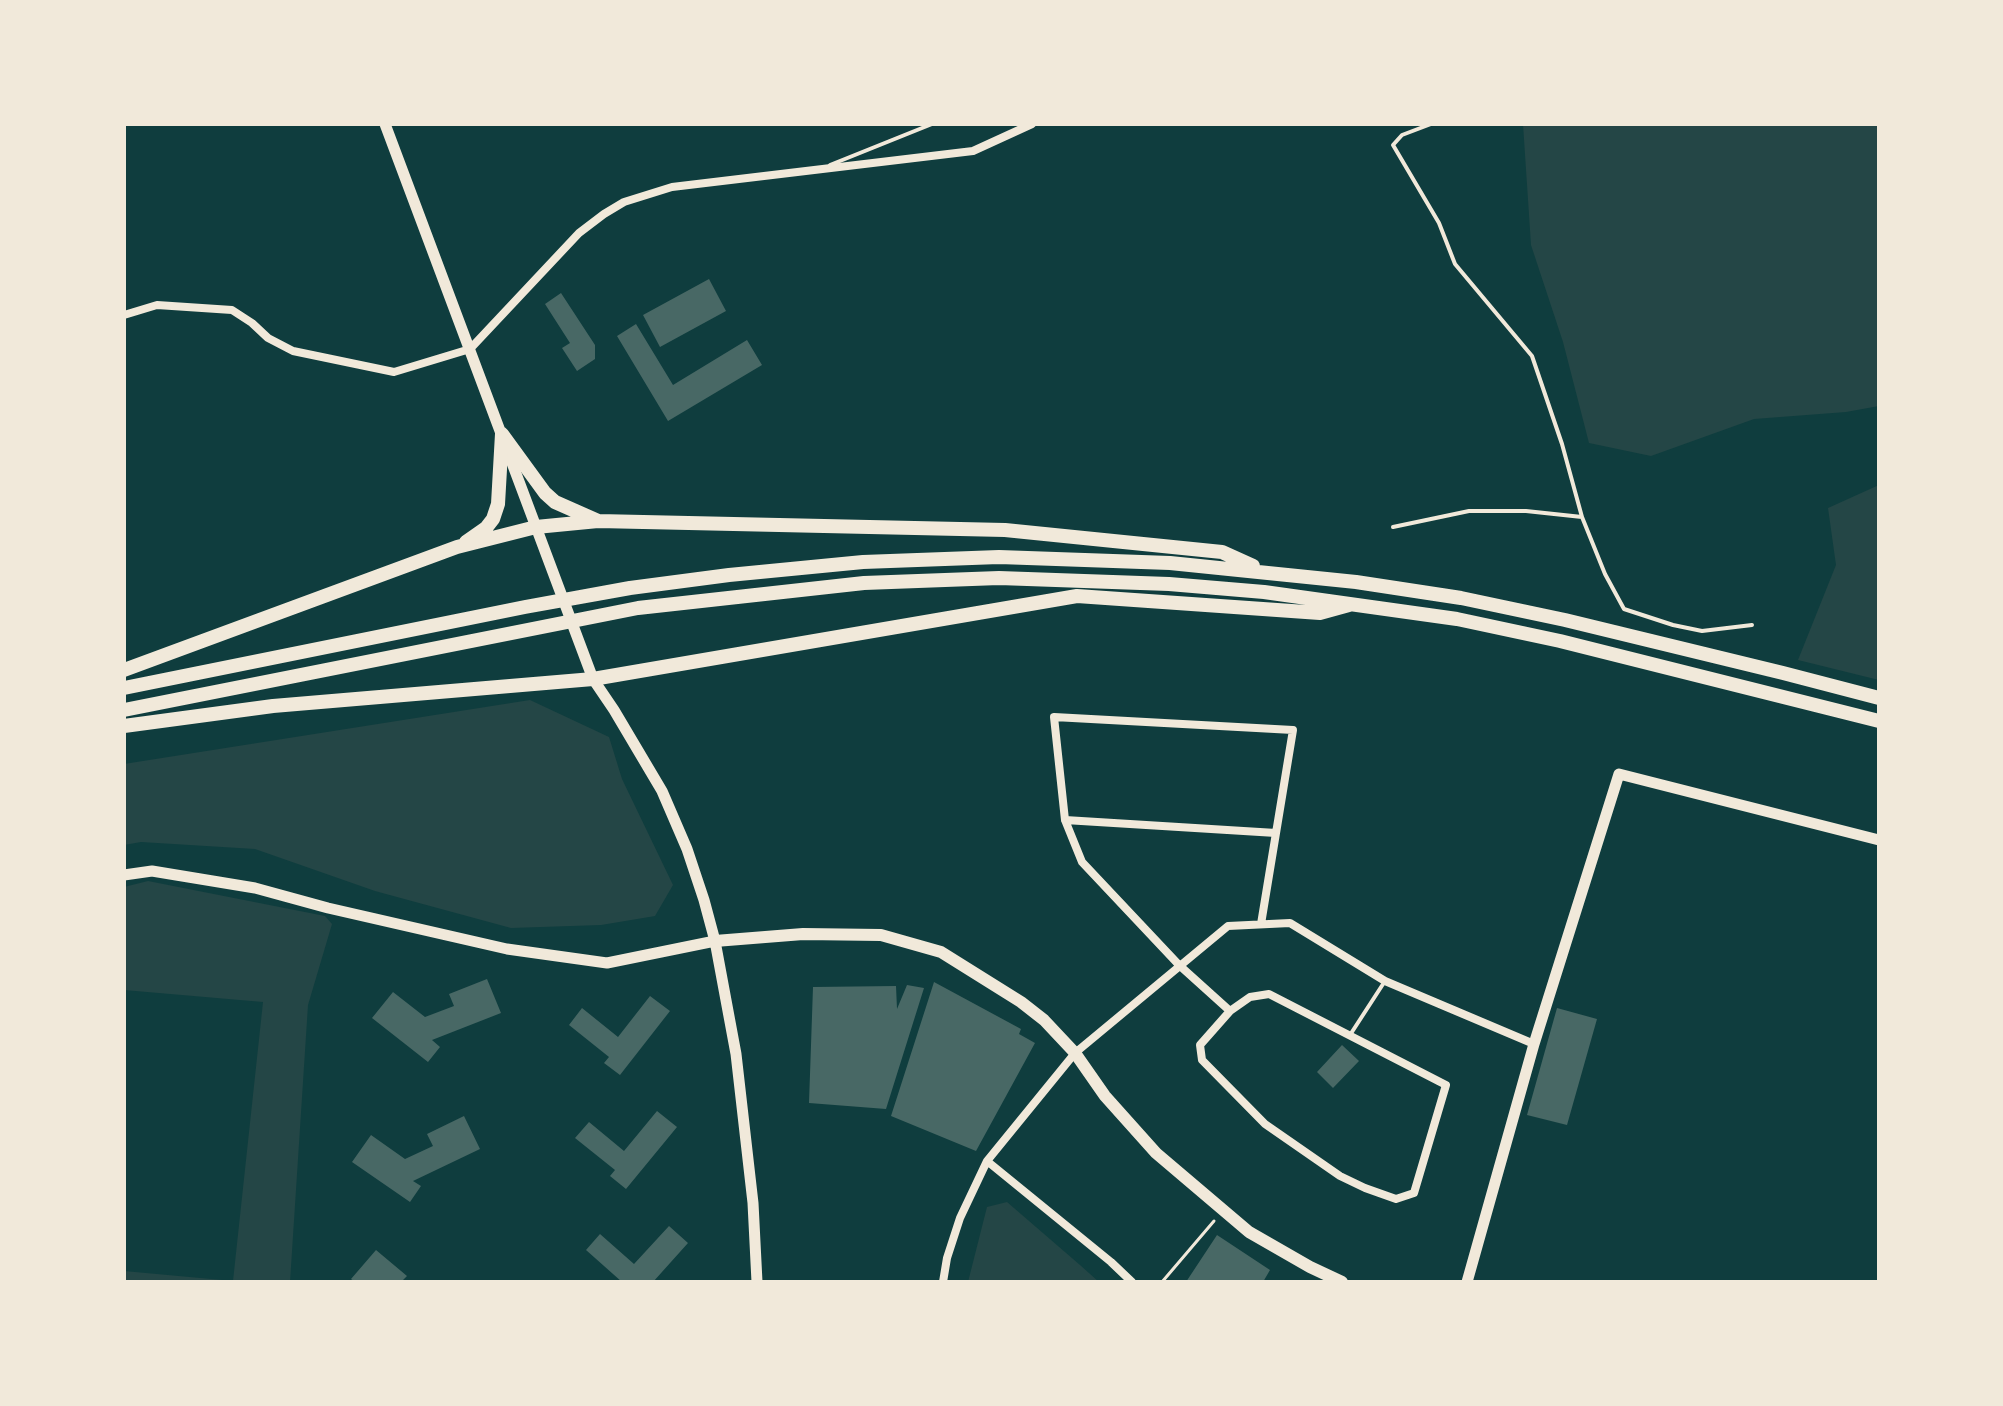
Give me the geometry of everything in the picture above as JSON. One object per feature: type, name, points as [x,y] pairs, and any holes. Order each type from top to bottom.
[{"type":"highway","points":[[502,434],[545,493],[555,502],[598,521]]},
{"type":"highway","points":[[457,547],[486,528],[493,519],[498,504],[502,434]]},
{"type":"highway","points":[[124,670],[457,547],[536,527],[598,521],[1005,530],[1222,552],[1268,572]]},
{"type":"highway","points":[[124,688],[630,588],[863,562],[999,557],[1170,563],[1356,582],[1461,598],[1879,698]]},
{"type":"highway","points":[[124,710],[638,608],[864,583],[999,578],[1169,584],[1264,592],[1457,619],[1560,641],[1879,721]]},
{"type":"highway","points":[[124,726],[273,706],[593,679],[1077,596],[1320,613],[1353,603]]},
{"type":"main road","points":[[715,941],[803,934],[881,935],[941,952],[1044,1020],[1075,1053],[1105,1096],[1156,1153],[1249,1232],[1342,1282]]},
{"type":"street","points":[[385,124],[593,679],[662,791],[676,819],[700,887],[715,941],[736,1054],[753,1203],[757,1282]]},
{"type":"street","points":[[124,315],[157,305],[232,310],[268,338],[293,351],[394,372],[470,349],[579,233],[624,202],[672,187],[973,151],[1032,124]]},
{"type":"street","points":[[1230,1011],[1179,965],[1082,862],[1065,820],[1054,717],[1293,730],[1261,924]]},
{"type":"street","points":[[1467,1282],[1534,1044],[1619,774],[1879,840]]},
{"type":"street","points":[[1065,820],[1276,833]]},
{"type":"street","points":[[124,875],[152,871],[255,888],[507,949],[607,963],[715,941]]},
{"type":"street","points":[[943,1282],[960,1218],[987,1161],[1075,1053],[1228,926],[1290,923],[1385,981],[1534,1044]]},
{"type":"street","points":[[1269,994],[1446,1085],[1414,1193],[1396,1199],[1365,1188],[1340,1176],[1265,1124],[1202,1060],[1200,1045],[1230,1011],[1250,997],[1269,994]]},
{"type":"street","points":[[987,1161],[1132,1282]]},
{"type":"lane","points":[[821,168],[932,124]]},
{"type":"lane","points":[[1431,124],[1402,135],[1393,145],[1439,223],[1455,264],[1532,356],[1562,444],[1582,517],[1605,574],[1624,609],[1702,631],[1752,625]]},
{"type":"lane","points":[[1393,527],[1469,511],[1526,511],[1582,517]]},
{"type":"lane","points":[[1350,1035],[1385,981]]},
{"type":"path","points":[[1162,1282],[1223,1210]]},
{"type":"shaded area","points":[[1523,124],[1879,124],[1879,406],[1846,412],[1754,419],[1651,456],[1589,443],[1563,342],[1531,245]]},
{"type":"shaded area","points":[[1879,485],[1879,680],[1798,660],[1836,565],[1828,508]]},
{"type":"shaded area","points":[[530,700],[609,737],[622,779],[673,885],[655,916],[601,925],[511,928],[375,891],[255,849],[141,842],[124,845],[124,764]]},
{"type":"shaded area","points":[[148,881],[325,916],[332,924],[308,1005],[290,1282],[124,1282],[124,1271],[233,1281],[263,1002],[124,990],[124,887]]},
{"type":"shaded area","points":[[1007,1202],[1099,1282],[968,1282],[987,1207]]},
{"type":"building","points":[[709,279],[726,311],[660,347],[643,315]]},
{"type":"building","points":[[561,293],[595,345],[595,359],[577,371],[562,348],[570,343],[545,304]]},
{"type":"building","points":[[636,324],[673,385],[747,340],[762,365],[668,421],[617,336]]},
{"type":"building","points":[[487,979],[501,1013],[432,1040],[440,1047],[428,1062],[372,1018],[393,992],[425,1017],[454,1006],[449,994]]},
{"type":"building","points":[[934,982],[1021,1029],[1019,1034],[1035,1043],[976,1151],[891,1116]]},
{"type":"building","points":[[907,985],[924,988],[886,1109],[809,1103],[813,987],[896,986],[897,1009]]},
{"type":"building","points":[[650,996],[670,1011],[620,1075],[604,1063],[609,1057],[569,1025],[582,1008],[618,1037]]},
{"type":"building","points":[[1557,1008],[1597,1019],[1567,1125],[1527,1115]]},
{"type":"building","points":[[1342,1045],[1359,1061],[1333,1088],[1317,1072]]},
{"type":"building","points":[[657,1111],[677,1127],[626,1189],[610,1176],[615,1170],[575,1138],[589,1122],[624,1151]]},
{"type":"building","points":[[464,1116],[480,1149],[413,1181],[421,1186],[410,1202],[352,1162],[371,1135],[405,1159],[433,1146],[427,1134]]},
{"type":"building","points":[[669,1226],[688,1243],[653,1282],[622,1282],[586,1250],[600,1234],[634,1264]]},
{"type":"building","points":[[1217,1235],[1270,1270],[1263,1282],[1186,1282]]},
{"type":"building","points":[[376,1250],[407,1276],[401,1282],[355,1282],[351,1279]]}]
